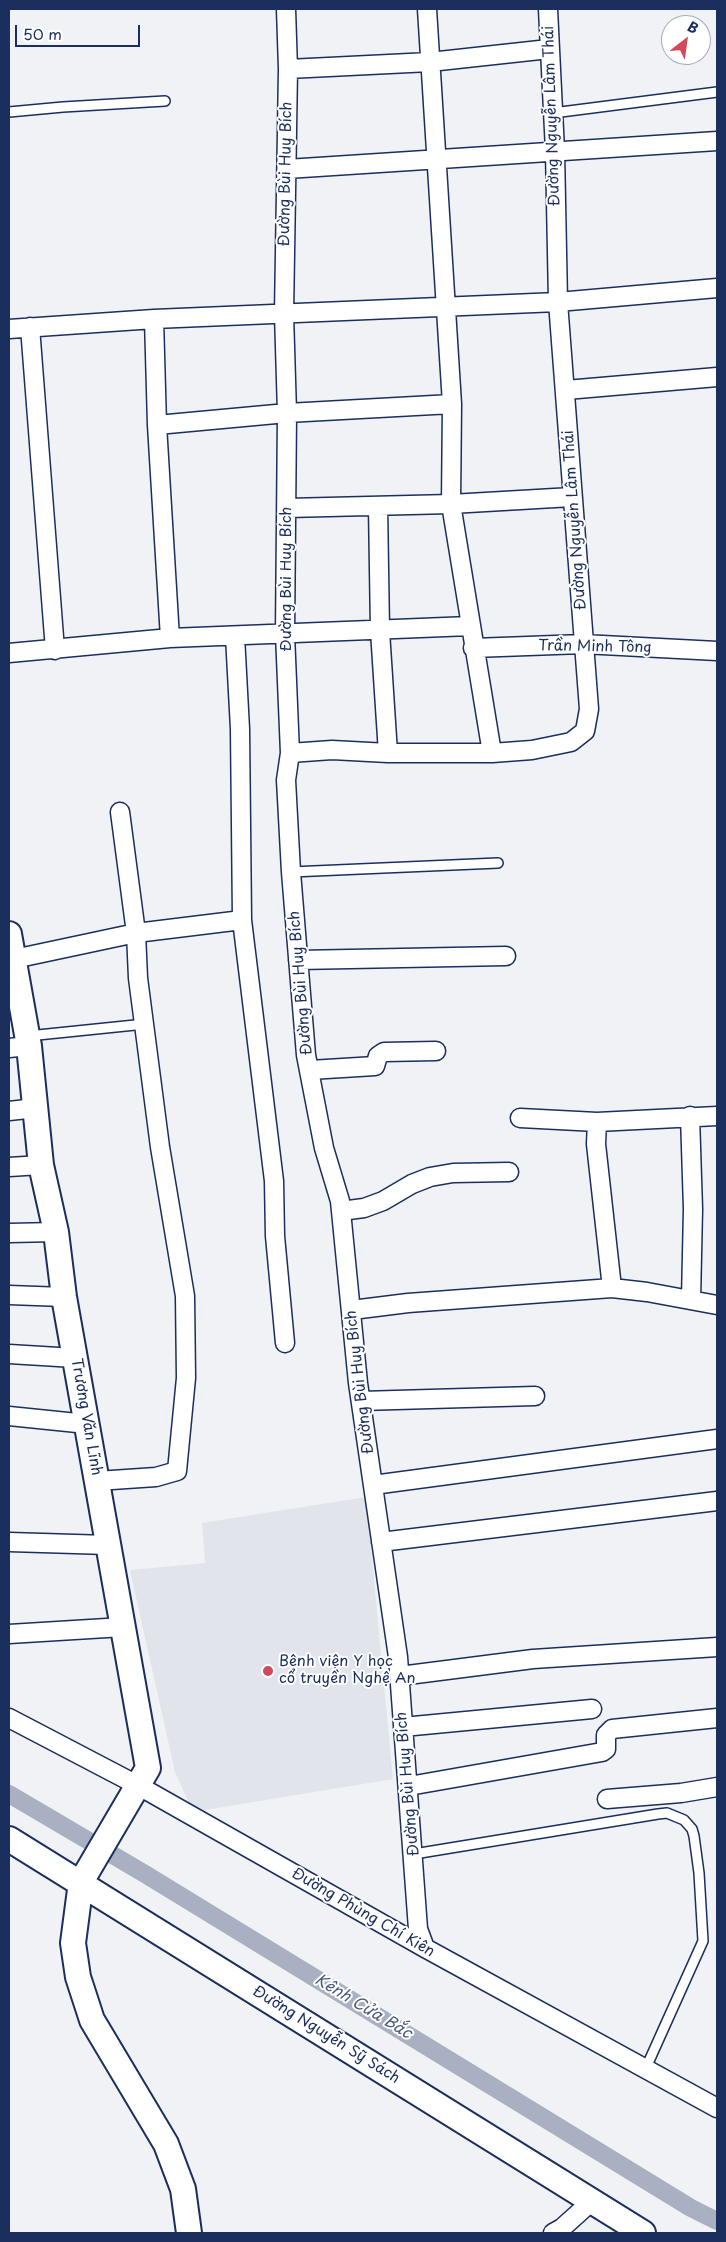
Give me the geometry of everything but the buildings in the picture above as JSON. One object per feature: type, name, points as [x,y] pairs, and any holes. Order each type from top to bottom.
[{"type":"street","name":"Đường Bùi Huy Bích","points":[[286,9],[288,69],[284,314],[287,413],[285,634],[290,753],[286,780],[291,872],[306,1055],[320,1133],[341,1211],[361,1401],[400,1676],[418,1929],[425,1948]]},
{"type":"street","points":[[427,9],[452,404],[451,504],[473,648],[492,753]]},
{"type":"street","name":"Đường Nguyễn Lâm Thái","points":[[290,753],[332,750],[388,753],[492,753],[532,750],[571,742],[585,731],[589,708],[558,302],[555,151],[548,9]]},
{"type":"street","points":[[288,69],[430,62],[549,49]]},
{"type":"street","points":[[287,169],[717,141]]},
{"type":"street","points":[[9,328],[445,305],[558,302],[717,288]]},
{"type":"street","points":[[154,319],[157,425],[170,638]]},
{"type":"street","points":[[30,327],[55,650]]},
{"type":"street","points":[[566,390],[717,377]]},
{"type":"street","points":[[157,425],[287,413],[452,404]]},
{"type":"street","points":[[287,508],[451,504],[572,497]]},
{"type":"street","points":[[378,506],[380,631],[388,753]]},
{"type":"street","points":[[9,653],[170,638],[470,626]]},
{"type":"street","points":[[235,636],[240,729],[242,920],[274,1181],[275,1236],[285,1343]]},
{"type":"street","name":"Trần Minh Tông","points":[[473,648],[583,644],[717,651]]},
{"type":"street","points":[[97,1481],[168,1475],[177,1471],[186,1378],[185,1296],[160,1147],[138,978],[136,932],[120,812]]},
{"type":"street","points":[[14,959],[136,932],[242,920]]},
{"type":"street","name":"Trương Văn Lĩnh","points":[[9,934],[14,959],[22,1044],[36,1108],[41,1164],[56,1232],[64,1297],[148,1768],[140,1786],[122,1812],[83,1878]]},
{"type":"street","points":[[298,960],[506,956]]},
{"type":"street","points":[[310,1070],[375,1066],[378,1056],[384,1052],[436,1051]]},
{"type":"street","points":[[9,1111],[36,1108]]},
{"type":"street","points":[[690,1116],[693,1209],[690,1300]]},
{"type":"street","points":[[520,1118],[597,1122],[717,1116]]},
{"type":"street","points":[[597,1122],[596,1144],[612,1288]]},
{"type":"street","points":[[9,1167],[41,1164]]},
{"type":"street","points":[[341,1211],[364,1208],[383,1201],[412,1184],[430,1178],[453,1173],[509,1172]]},
{"type":"street","points":[[9,1233],[56,1232]]},
{"type":"street","points":[[352,1310],[408,1303],[612,1288],[647,1292],[717,1306]]},
{"type":"street","points":[[9,1295],[64,1297]]},
{"type":"street","points":[[9,1354],[75,1358]]},
{"type":"street","points":[[361,1401],[535,1396]]},
{"type":"street","points":[[9,1416],[87,1424]]},
{"type":"street","points":[[373,1485],[717,1439]]},
{"type":"street","points":[[381,1542],[717,1501]]},
{"type":"street","points":[[9,1542],[108,1545]]},
{"type":"street","points":[[9,1634],[123,1626]]},
{"type":"street","points":[[400,1676],[533,1660],[717,1647]]},
{"type":"street","points":[[403,1727],[592,1709]]},
{"type":"street","name":"Đường Phùng Chí Kiên","points":[[9,1718],[140,1786],[425,1948],[717,2108]]},
{"type":"street","points":[[409,1786],[602,1752],[606,1749],[606,1735],[612,1729],[717,1718]]},
{"type":"street","points":[[607,1799],[681,1793],[717,1787]]},
{"type":"street","name":"Đường Nguyễn Sỹ Sách","points":[[9,1839],[83,1878],[644,2233]]},
{"type":"street","points":[[83,1878],[74,1943],[78,1976],[92,2020],[166,2144],[183,2189],[189,2233]]},
{"type":"street","points":[[553,2233],[562,2228],[592,2201]]},
{"type":"lane","points":[[553,113],[717,92]]},
{"type":"lane","points":[[9,112],[63,106],[165,101]]},
{"type":"lane","points":[[291,872],[498,863]]},
{"type":"lane","points":[[22,1044],[145,1024]]},
{"type":"lane","points":[[414,1854],[658,1814],[672,1814],[684,1820],[692,1829],[694,1836],[700,1881],[703,1941],[646,2070]]},
{"type":"shaded area","name":"Bệnh viện Y học cổ truyền Nghệ An","points":[[366,1497],[393,1779],[193,1812],[175,1772],[130,1570],[205,1563],[202,1523]]},
{"type":"waterway","name":"Kênh Cửa Bắc","points":[[9,1794],[145,1874],[691,2208],[717,2221]]},
{"type":"place","name":"Bệnh viện Y học cổ truyền Nghệ An","points":[[268,1671]]}]
